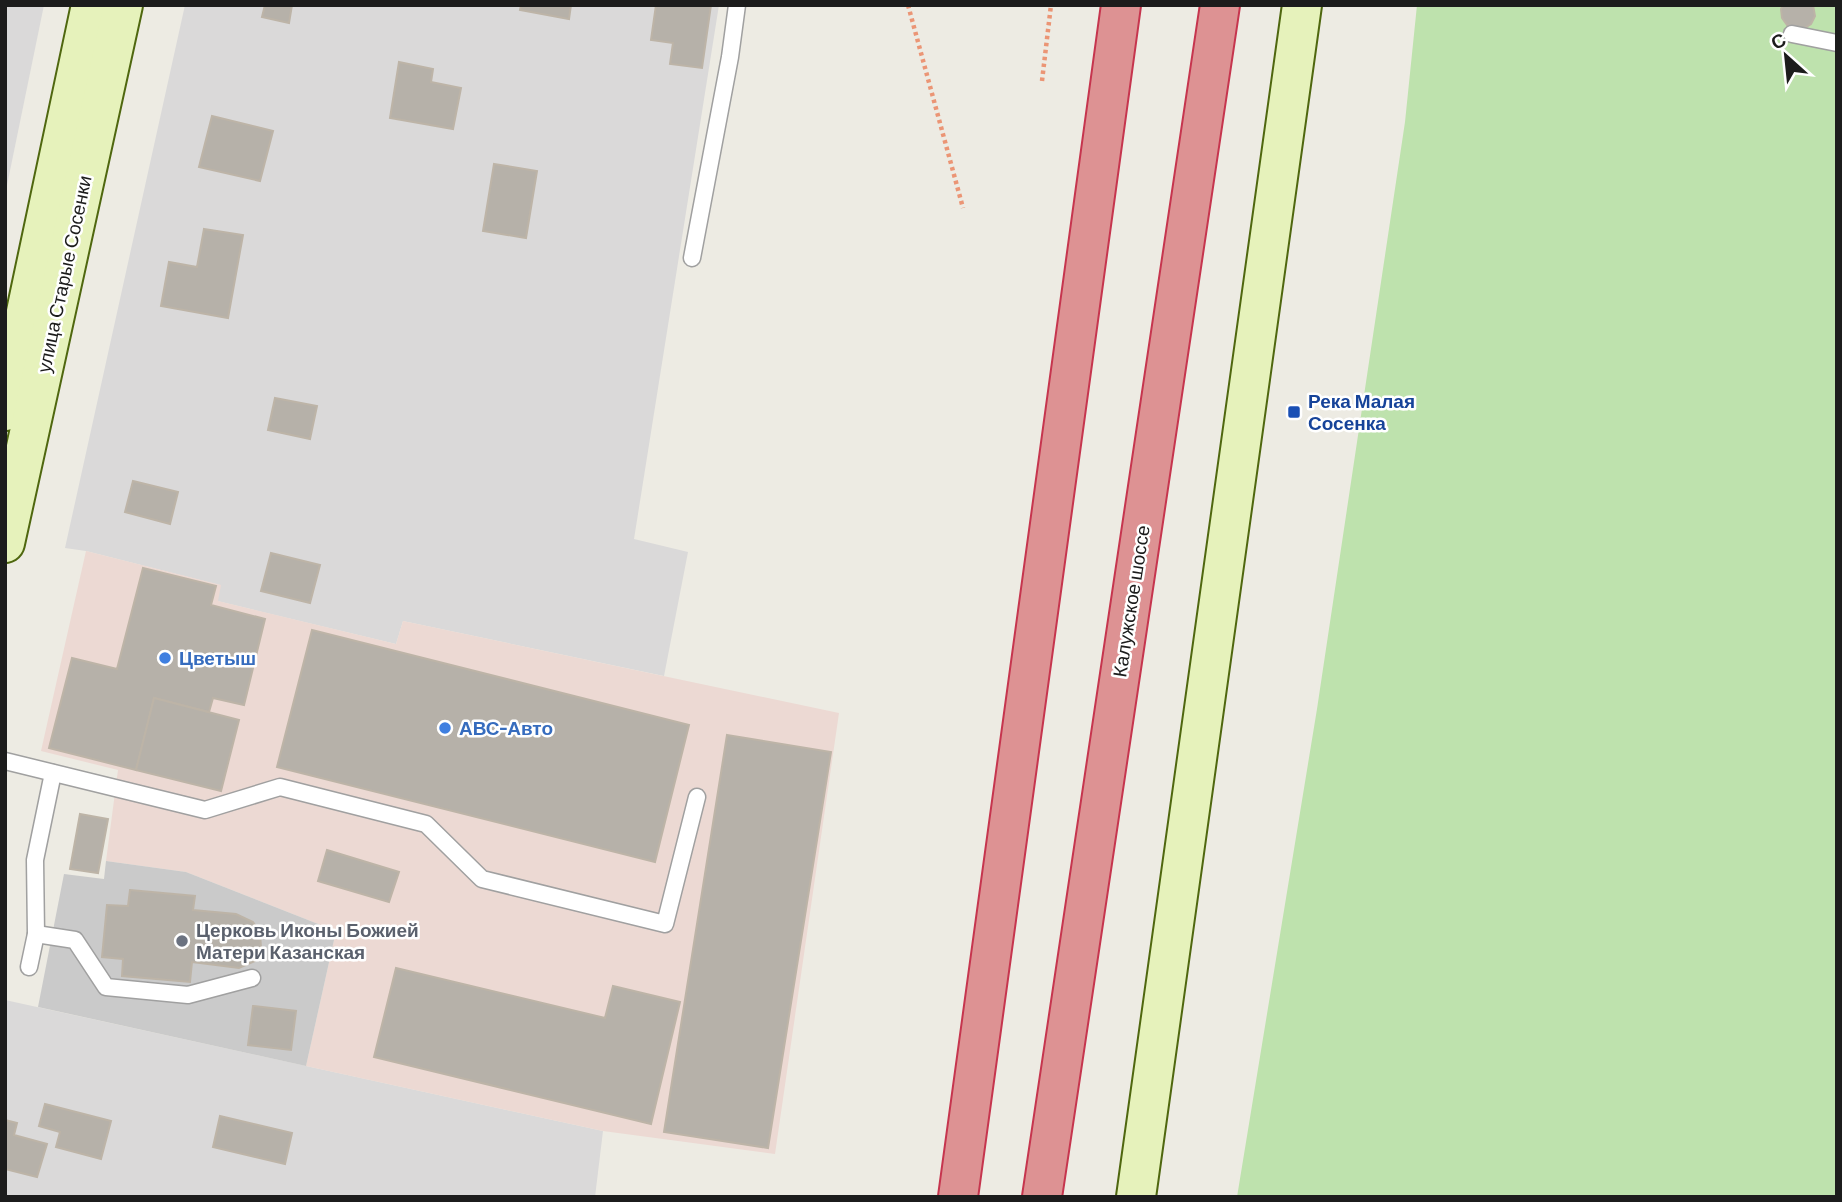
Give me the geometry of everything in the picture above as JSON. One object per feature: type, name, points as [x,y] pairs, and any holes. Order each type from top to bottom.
[{"type":"highway","points":[[958,1197],[1121,5]]},
{"type":"highway","name":"Калужское шоссе","points":[[1042,1197],[1220,12]]},
{"type":"main road","name":"улица Старые Сосенки","points":[[5,411],[91,5]]},
{"type":"main road","name":"улица Старые Сосенки","points":[[5,542],[123,5]]},
{"type":"main road","points":[[1136,1197],[1302,5]]},
{"type":"lane","points":[[692,258],[730,57],[737,5]]},
{"type":"lane","points":[[1792,34],[1837,43]]},
{"type":"lane","points":[[5,761],[205,810],[280,787],[426,824],[482,878],[665,925],[697,797]]},
{"type":"lane","points":[[29,967],[36,934],[36,860],[53,773]]},
{"type":"lane","points":[[36,934],[75,940],[106,987],[188,995],[252,978]]},
{"type":"path","points":[[908,5],[963,208]]},
{"type":"path","points":[[1042,80],[1051,5]]},
{"type":"shaded area","points":[[5,5],[44,5],[5,195]]},
{"type":"shaded area","points":[[185,5],[719,5],[634,539],[688,552],[664,676],[403,621],[396,644],[217,601],[220,585],[65,548]]},
{"type":"shaded area","points":[[86,551],[221,585],[218,601],[396,644],[403,621],[839,713],[775,1154],[603,1131],[306,1066],[336,931],[186,872],[106,861],[118,770],[41,751]]},
{"type":"shaded area","points":[[106,861],[186,872],[336,931],[306,1066],[38,1007],[64,874],[104,879]]},
{"type":"shaded area","points":[[5,1000],[603,1131],[595,1197],[5,1197]]},
{"type":"green space","points":[[1417,5],[1837,5],[1837,1197],[1237,1197],[1317,709],[1405,122]]},
{"type":"building","points":[[265,5],[292,5],[289,23],[262,17]]},
{"type":"building","points":[[521,5],[571,5],[569,19],[520,10]]},
{"type":"building","points":[[656,5],[711,5],[702,68],[670,64],[673,43],[651,40]]},
{"type":"building","points":[[1783,5],[1813,5],[1815,16],[1811,24],[1803,29],[1787,25],[1782,18]]},
{"type":"building","points":[[399,62],[433,69],[431,82],[461,88],[453,129],[390,118]]},
{"type":"building","points":[[212,116],[273,131],[260,181],[199,167]]},
{"type":"building","points":[[494,164],[537,171],[526,238],[483,231]]},
{"type":"building","points":[[204,229],[243,235],[228,318],[161,306],[169,262],[197,267]]},
{"type":"building","points":[[275,398],[317,406],[310,439],[268,430]]},
{"type":"building","points":[[133,481],[178,492],[170,524],[125,512]]},
{"type":"building","points":[[271,553],[320,565],[310,603],[261,591]]},
{"type":"building","points":[[143,568],[216,586],[211,605],[265,619],[244,705],[213,698],[209,712],[154,698],[136,770],[49,748],[72,658],[117,669]]},
{"type":"building","points":[[312,630],[689,725],[655,862],[277,767]]},
{"type":"building","points":[[154,698],[239,720],[221,791],[136,770]]},
{"type":"building","points":[[727,735],[831,752],[768,1148],[664,1132]]},
{"type":"building","points":[[80,814],[108,819],[98,873],[70,869]]},
{"type":"building","points":[[327,850],[399,872],[389,902],[318,881]]},
{"type":"building","name":"Церковь Иконы Божией Матери Казанская","points":[[130,890],[195,896],[193,910],[236,914],[253,922],[260,933],[261,948],[255,961],[239,968],[192,962],[190,982],[122,976],[123,959],[102,957],[107,905],[128,906]]},
{"type":"building","points":[[396,968],[605,1018],[613,986],[680,1002],[651,1124],[374,1057]]},
{"type":"building","points":[[253,1006],[296,1011],[291,1050],[248,1045]]},
{"type":"building","points":[[45,1104],[111,1121],[101,1159],[56,1147],[60,1132],[39,1126]]},
{"type":"building","points":[[220,1116],[292,1133],[285,1164],[213,1147]]},
{"type":"building","points":[[5,1120],[17,1123],[14,1135],[47,1144],[37,1177],[5,1169]]},
{"type":"place","name":"Река Малая Сосенка","points":[[1294,412]]},
{"type":"place","name":"Цветыш","points":[[165,658]]},
{"type":"place","name":"АВС-Авто","points":[[445,728]]},
{"type":"place","name":"Церковь Иконы Божией Матери Казанская","points":[[182,941]]}]
